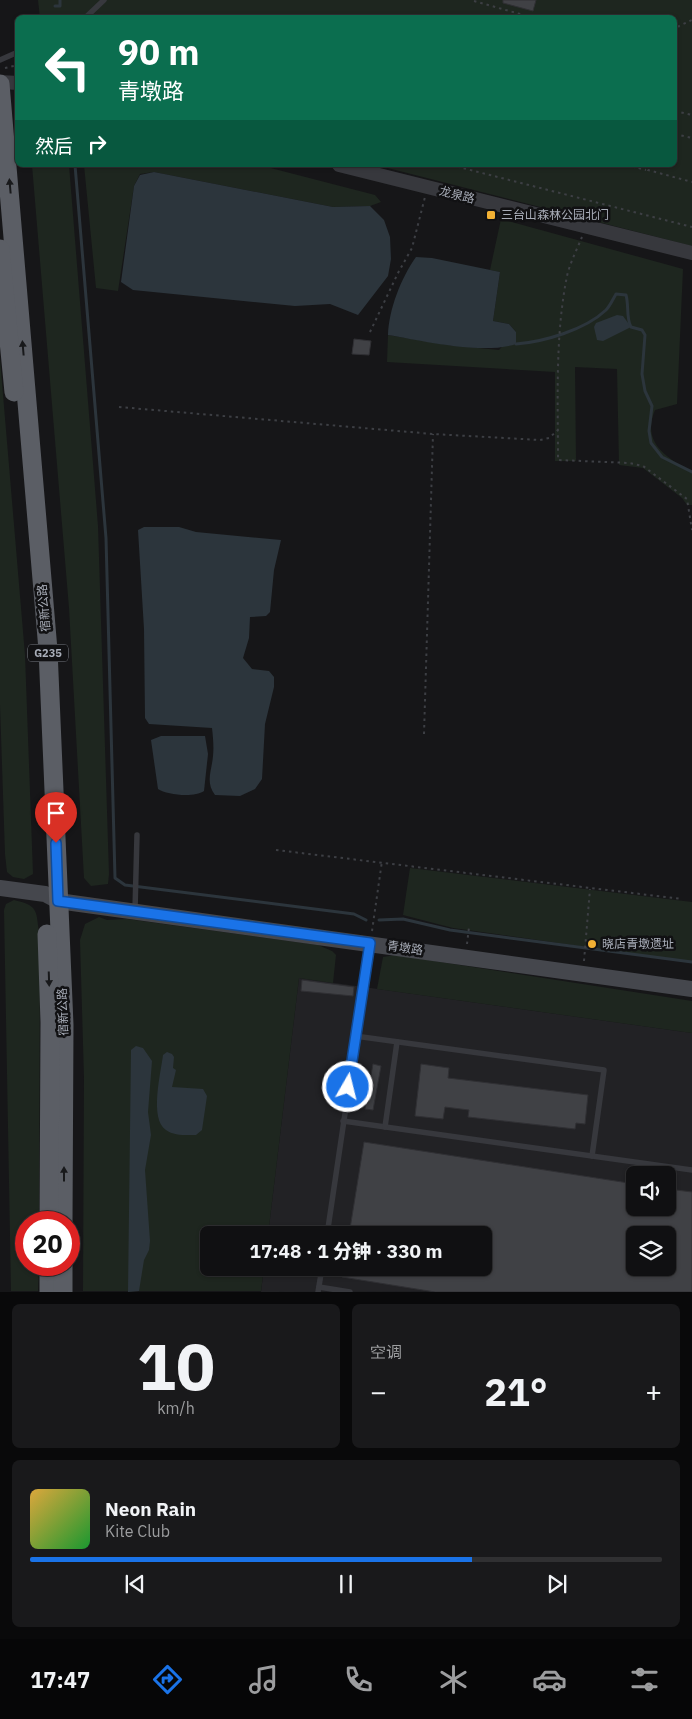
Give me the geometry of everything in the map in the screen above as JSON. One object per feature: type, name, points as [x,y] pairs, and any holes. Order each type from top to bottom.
[{"type":"highway","name":"宿新公路","points":[[0,83],[48,650],[52,898],[49,1211]]},
{"type":"highway","name":"宿新公路","points":[[0,249],[15,404],[52,898],[64,1025],[64,1211]]},
{"type":"highway","points":[[49,1276],[49,1292]]},
{"type":"highway","points":[[63,1276],[63,1292]]},
{"type":"main road","name":"青墩路","points":[[0,888],[135,912],[692,989]]},
{"type":"street","points":[[0,83],[15,83]]},
{"type":"street","name":"龙泉路","points":[[347,167],[692,253]]},
{"type":"lane","points":[[88,15],[104,0]]},
{"type":"lane","points":[[0,60],[15,53]]},
{"type":"lane","points":[[135,912],[137,835]]},
{"type":"lane","points":[[327,1226],[370,943]]},
{"type":"lane","points":[[355,1036],[604,1070],[592,1156]]},
{"type":"lane","points":[[385,1127],[397,1042]]},
{"type":"lane","points":[[343,1121],[692,1170]]},
{"type":"lane","points":[[321,1276],[319,1289],[350,1292]]},
{"type":"path","points":[[474,1],[523,15]]},
{"type":"path","points":[[677,30],[679,26],[692,20]]},
{"type":"path","points":[[0,69],[15,66]]},
{"type":"path","points":[[677,111],[692,115]]},
{"type":"path","points":[[677,134],[692,138]]},
{"type":"path","points":[[459,167],[692,227]]},
{"type":"path","points":[[635,167],[692,182]]},
{"type":"path","points":[[644,167],[648,170]]},
{"type":"path","points":[[370,332],[412,248],[427,188]]},
{"type":"path","points":[[586,227],[567,275],[560,343],[558,460],[629,463],[643,466],[687,499],[692,530]]},
{"type":"path","points":[[119,406],[433,434],[540,440],[549,438],[558,430]]},
{"type":"path","points":[[424,734],[433,434]]},
{"type":"path","points":[[276,850],[382,861],[456,873],[682,899]]},
{"type":"path","points":[[370,943],[382,861]]},
{"type":"path","points":[[584,954],[590,889]]},
{"type":"path","points":[[468,935],[469,928]]},
{"type":"shaded area","points":[[38,0],[692,0],[692,246],[384,167],[677,167],[677,15],[40,15]]},
{"type":"shaded area","points":[[32,167],[69,167],[98,526],[109,874],[108,884],[91,886],[84,878],[69,608]]},
{"type":"shaded area","points":[[84,167],[267,167],[375,195],[381,202],[370,206],[333,207],[154,172],[140,174],[134,186],[118,291],[96,288]]},
{"type":"shaded area","points":[[154,172],[333,207],[370,206],[384,220],[390,237],[391,259],[388,276],[358,315],[330,304],[295,306],[133,290],[121,282],[134,186],[140,175]]},
{"type":"shaded area","points":[[501,219],[683,269],[677,404],[655,410],[651,432],[654,441],[666,455],[692,473],[692,505],[687,505],[682,498],[643,468],[619,465],[617,369],[575,367],[576,461],[555,461],[555,372],[387,362],[388,335],[448,345],[499,350],[516,332],[509,324],[493,321],[500,272],[490,270]]},
{"type":"shaded area","points":[[416,257],[432,258],[500,272],[493,321],[509,324],[516,332],[516,344],[502,347],[470,348],[388,335],[397,294],[405,274]]},
{"type":"shaded area","points":[[617,315],[623,316],[631,327],[603,341],[597,340],[594,327],[596,323]]},
{"type":"shaded area","points":[[0,359],[25,655],[33,874],[24,879],[13,877],[7,872],[5,854],[0,705]]},
{"type":"shaded area","points":[[144,527],[179,527],[196,532],[281,540],[274,570],[270,612],[266,616],[250,617],[249,638],[243,658],[252,669],[269,671],[274,677],[274,687],[265,724],[262,779],[255,789],[240,796],[215,795],[212,790],[210,776],[213,753],[212,728],[149,724],[145,718],[144,629],[138,530]]},
{"type":"shaded area","points":[[161,736],[205,736],[208,754],[204,791],[181,795],[158,789],[151,740]]},
{"type":"shaded area","points":[[410,868],[692,902],[692,962],[453,928],[403,915]]},
{"type":"shaded area","points":[[14,900],[23,902],[33,908],[37,916],[40,937],[39,1211],[15,1211],[15,1276],[39,1276],[38,1291],[11,1291],[4,910],[6,904]]},
{"type":"shaded area","points":[[99,917],[107,920],[127,919],[318,945],[332,951],[336,955],[333,983],[299,978],[269,1226],[200,1226],[200,1276],[263,1276],[261,1291],[83,1291],[84,1078],[80,940],[85,924]]},
{"type":"shaded area","points":[[395,955],[692,1001],[692,1033],[377,989],[383,957]]},
{"type":"shaded area","points":[[299,978],[692,1033],[692,1291],[261,1292],[263,1276],[492,1276],[492,1226],[269,1226]]},
{"type":"shaded area","points":[[136,1046],[143,1048],[152,1061],[148,1112],[151,1135],[145,1170],[150,1241],[149,1250],[144,1260],[139,1291],[128,1292],[131,1050]]},
{"type":"shaded area","points":[[167,1052],[174,1057],[173,1068],[176,1070],[172,1087],[203,1089],[207,1096],[202,1130],[196,1135],[180,1135],[166,1130],[158,1116],[157,1095],[163,1055]]},
{"type":"building","points":[[503,0],[536,0],[533,11],[503,3]]},
{"type":"building","points":[[354,339],[371,341],[369,355],[352,354]]},
{"type":"building","points":[[302,980],[354,987],[353,996],[301,991]]},
{"type":"building","points":[[373,1064],[381,1066],[373,1110],[365,1109]]},
{"type":"building","points":[[421,1064],[449,1068],[448,1078],[588,1095],[585,1124],[576,1123],[575,1129],[468,1117],[469,1110],[445,1107],[443,1119],[415,1116]]},
{"type":"building","points":[[364,1142],[626,1183],[626,1216],[676,1216],[676,1190],[692,1192],[692,1292],[435,1292],[342,1277],[492,1276],[492,1226],[350,1226]]},
{"type":"waterway","points":[[55,6],[60,6],[60,0]]},
{"type":"waterway","points":[[75,167],[106,538],[115,878],[125,885],[354,914],[366,920]]},
{"type":"waterway","points":[[516,344],[551,338],[575,329],[606,310],[616,294],[626,295],[631,327],[642,330],[645,335],[642,374],[645,391],[652,406],[649,431],[651,443],[662,457],[692,472]]},
{"type":"waterway","points":[[379,920],[403,919],[450,930],[692,962]]},
{"type":"place","name":"三台山森林公园北门","points":[[491,215]]},
{"type":"place","name":"晓店青墩遗址","points":[[592,944]]},
{"type":"route","points":[[56,843],[58,901],[370,943],[362,985],[348,1087]]}]
